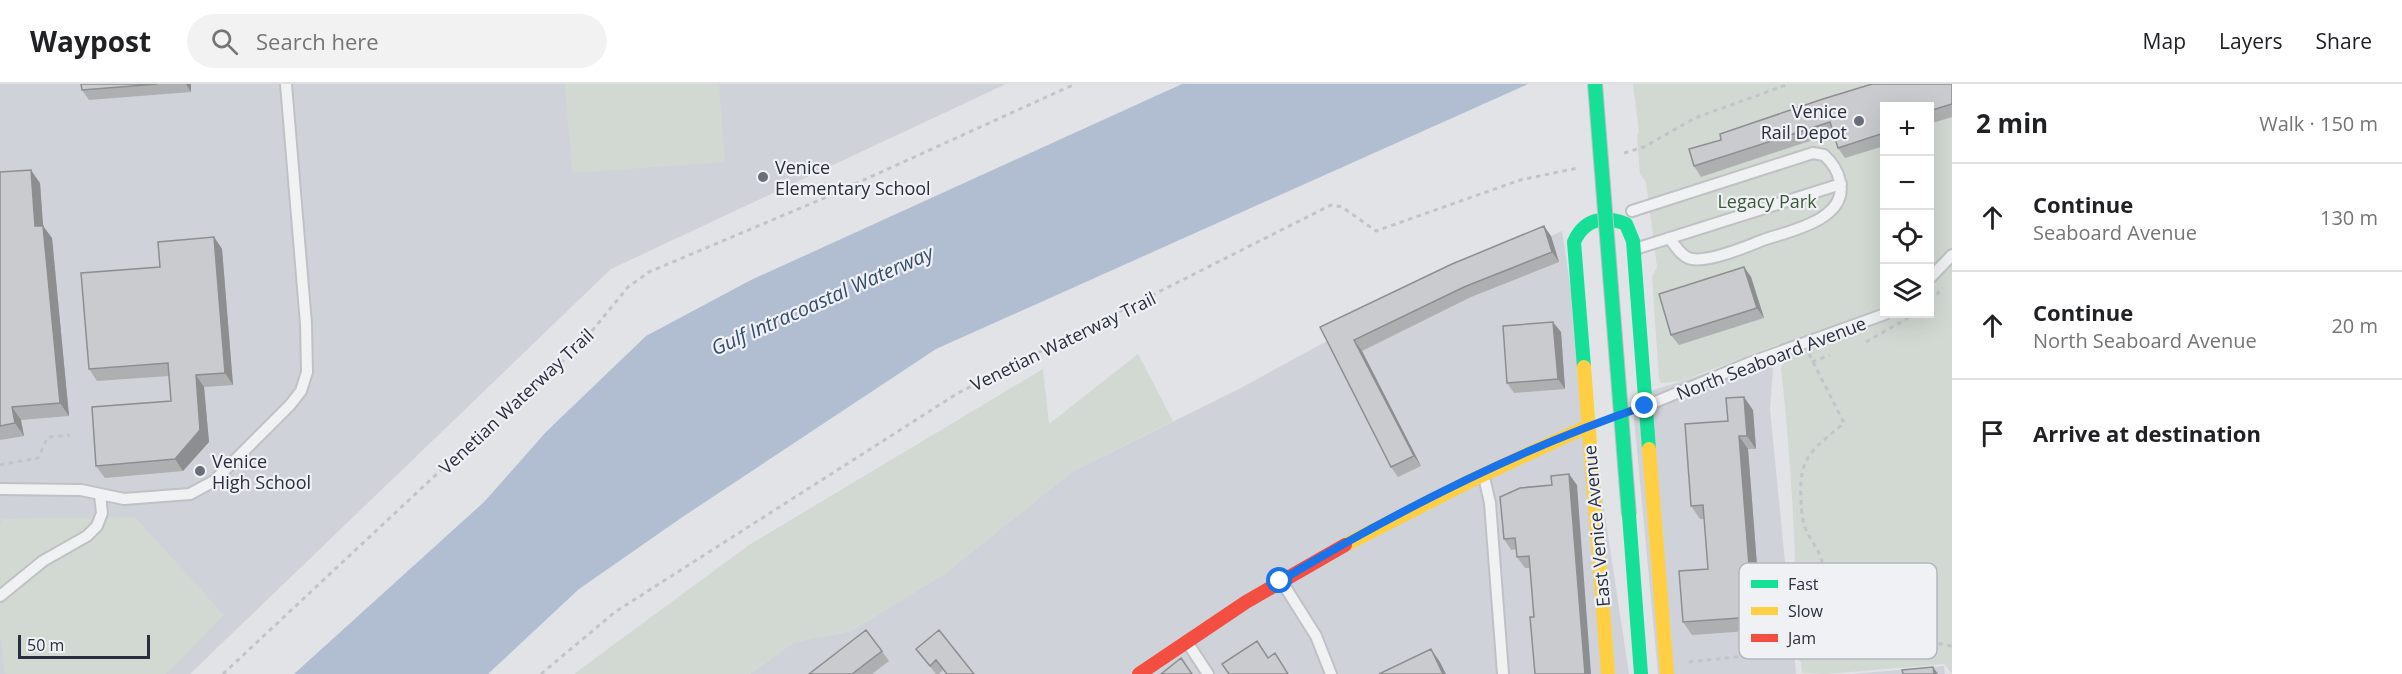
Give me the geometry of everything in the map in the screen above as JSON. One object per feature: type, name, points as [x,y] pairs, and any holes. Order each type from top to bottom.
[{"type":"street","name":"East Venice Avenue","points":[[1595,84],[1641,674]]},
{"type":"street","name":"East Venice Avenue","points":[[1608,674],[1597,422],[1574,242],[1577,232],[1591,220],[1616,219],[1626,224],[1634,249],[1667,674]]},
{"type":"street","points":[[1139,674],[1280,581],[1429,499],[1597,422]]},
{"type":"lane","points":[[0,489],[81,490],[124,499],[190,494],[206,488],[290,405],[305,382],[306,324],[286,84]]},
{"type":"lane","points":[[1632,211],[1813,153],[1824,155],[1832,163],[1841,184],[1841,195],[1835,208],[1822,218],[1742,248],[1690,259],[1669,238]]},
{"type":"lane","points":[[1634,249],[1841,184]]},
{"type":"lane","points":[[1934,273],[1952,255]]},
{"type":"lane","name":"North Seaboard Avenue","points":[[1597,422],[1645,406],[1749,363],[1880,316]]},
{"type":"lane","points":[[1483,474],[1490,503],[1503,674]]},
{"type":"lane","points":[[0,596],[43,561],[87,536],[97,526],[102,513],[100,495]]},
{"type":"lane","points":[[1280,581],[1316,636],[1331,674]]},
{"type":"lane","points":[[1187,642],[1208,674]]},
{"type":"path","name":"Venetian Waterway Trail","points":[[224,674],[432,478],[559,365],[587,337],[634,281],[649,272],[898,165],[1075,84]]},
{"type":"path","points":[[1619,154],[1644,147],[1695,118],[1789,84]]},
{"type":"path","name":"Venetian Waterway Trail","points":[[541,674],[615,612],[958,393],[1331,205],[1342,207],[1376,231],[1520,180],[1585,166]]},
{"type":"path","points":[[1934,297],[1943,288]]},
{"type":"path","points":[[1866,342],[1908,318]]},
{"type":"path","points":[[1808,353],[1844,423],[1812,450],[1800,472],[1802,519],[1822,563]]},
{"type":"path","points":[[1812,362],[1830,355]]},
{"type":"path","points":[[0,465],[38,458],[48,437],[70,435]]},
{"type":"path","points":[[1937,643],[1952,646]]},
{"type":"path","points":[[1687,662],[1739,657]]},
{"type":"shaded area","name":"Venice High School","points":[[0,84],[1006,84],[611,269],[190,674],[0,674]]},
{"type":"shaded area","points":[[1562,231],[1629,674],[750,674],[794,642],[851,631],[944,574],[1073,471],[1239,389],[1360,323]]},
{"type":"shaded area","points":[[1770,353],[1773,370],[1770,409],[1785,563],[1739,563],[1739,659],[1795,659],[1796,674],[1658,674],[1632,397]]},
{"type":"shaded area","points":[[1944,666],[1945,674],[1852,674]]},
{"type":"green space","points":[[565,84],[719,84],[725,162],[572,173]]},
{"type":"green space","name":"Legacy Park","points":[[1633,84],[1952,84],[1952,674],[1944,664],[1827,674],[1802,673],[1798,659],[1937,659],[1937,563],[1794,563],[1793,510],[1781,367],[1783,364],[1779,344],[1681,381],[1661,383],[1652,277],[1657,267],[1646,182],[1640,174],[1637,136],[1639,131]]},
{"type":"green space","points":[[1138,354],[1173,421],[1073,471],[944,574],[851,631],[794,642],[750,674],[574,674],[749,545],[1043,369],[1049,424]]},
{"type":"green space","points":[[135,517],[224,615],[166,674],[5,674],[0,635],[0,524],[2,519]]},
{"type":"water","name":"Gulf Intracoastal Waterway","points":[[1182,84],[1528,84],[936,349],[684,516],[579,589],[488,674],[294,674],[484,502],[546,432],[646,336],[751,280]]},
{"type":"building","points":[[81,84],[157,84],[82,90]]},
{"type":"building","points":[[1872,84],[1952,84],[1952,104],[1934,109],[1934,102],[1880,102],[1880,134],[1838,148],[1830,122],[1694,166],[1689,149],[1721,140],[1720,134]]},
{"type":"building","points":[[31,170],[35,226],[43,226],[60,403],[12,407],[15,423],[0,426],[0,172]]},
{"type":"building","points":[[1544,226],[1552,252],[1464,287],[1354,340],[1414,456],[1391,467],[1320,327],[1452,264]]},
{"type":"building","points":[[214,237],[225,373],[196,375],[200,430],[175,459],[96,466],[92,407],[171,401],[168,363],[89,369],[81,273],[160,267],[158,242]]},
{"type":"building","points":[[1744,267],[1757,308],[1671,335],[1659,294]]},
{"type":"building","points":[[1553,322],[1558,379],[1507,383],[1503,326]]},
{"type":"building","points":[[1744,397],[1747,436],[1739,436],[1749,563],[1739,563],[1739,618],[1683,622],[1679,571],[1708,569],[1703,505],[1691,506],[1685,424],[1728,421],[1726,398]]},
{"type":"building","points":[[1569,474],[1585,674],[1535,674],[1530,617],[1534,617],[1529,556],[1517,557],[1515,538],[1504,539],[1500,497],[1520,488],[1552,485],[1551,476]]},
{"type":"building","points":[[866,630],[882,651],[852,674],[809,674]]},
{"type":"building","points":[[939,630],[974,674],[947,674],[936,660],[930,666],[916,649]]},
{"type":"building","points":[[1257,641],[1268,658],[1275,653],[1288,674],[1229,674],[1222,664]]},
{"type":"building","points":[[1431,649],[1443,674],[1379,674]]},
{"type":"building","points":[[1181,658],[1192,674],[1161,674]]},
{"type":"building","points":[[1933,667],[1934,674],[1903,674],[1902,670]]},
{"type":"traffic: fast","points":[[1595,84],[1629,515]]},
{"type":"traffic: fast","points":[[1584,367],[1574,242],[1583,228],[1595,221],[1618,221],[1626,224],[1633,241],[1649,449]]},
{"type":"traffic: fast","points":[[1629,515],[1641,674]]},
{"type":"traffic: slow","points":[[1584,367],[1608,674]]},
{"type":"traffic: slow","points":[[1345,545],[1472,480],[1588,426]]},
{"type":"traffic: slow","points":[[1649,449],[1667,674]]},
{"type":"traffic: jam","points":[[1139,674],[1246,602],[1345,545]]},
{"type":"place","name":"Venice Rail Depot","points":[[1859,121]]},
{"type":"place","name":"Venice Elementary School","points":[[763,177]]},
{"type":"place","name":"Venice High School","points":[[200,471]]},
{"type":"route","points":[[1280,581],[1429,499],[1588,426],[1645,406]]}]
